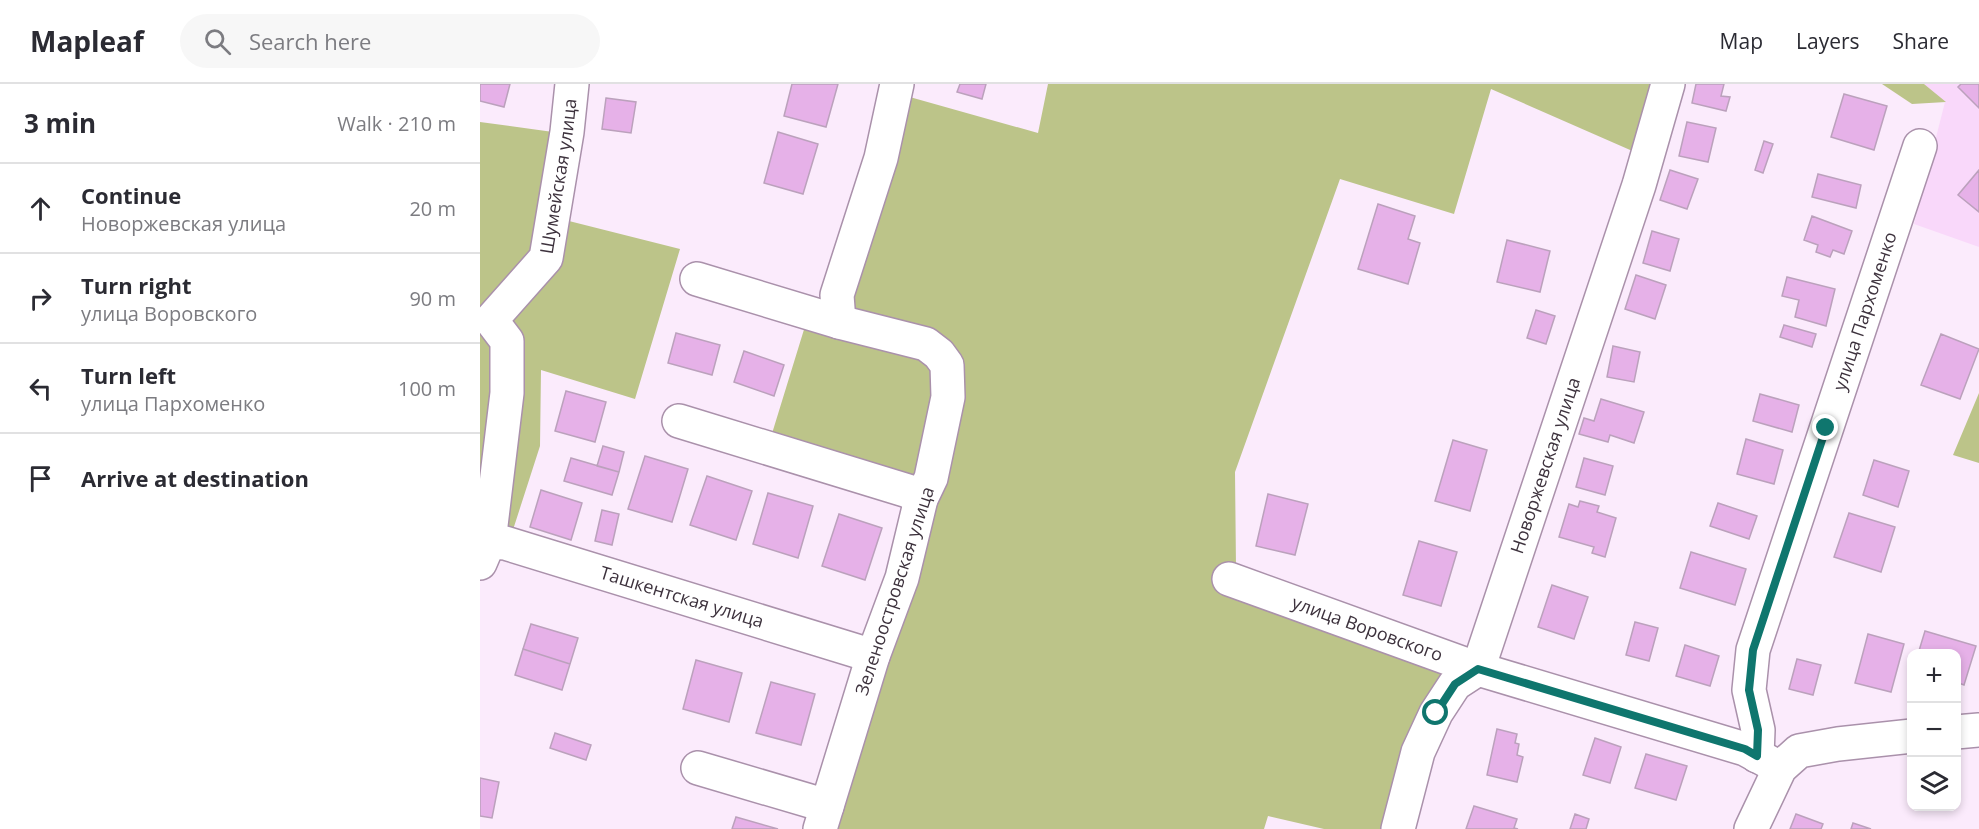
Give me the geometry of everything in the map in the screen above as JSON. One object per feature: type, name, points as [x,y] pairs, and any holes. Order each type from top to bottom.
[{"type":"street","name":"Шумейская улица","points":[[485,553],[507,393],[507,341],[491,320],[546,258],[567,132],[572,84]]},
{"type":"street","points":[[839,322],[837,295],[880,158],[897,84]]},
{"type":"street","name":"Новоржевская улица","points":[[1478,669],[1635,196],[1668,84]]},
{"type":"street","name":"улица Пархоменко","points":[[1751,829],[1768,762],[1749,690],[1753,650],[1920,146]]},
{"type":"street","name":"Зеленоостровская улица","points":[[697,279],[839,322],[926,344],[939,354],[947,365],[948,397],[931,478],[921,499],[902,578],[873,656],[823,817]]},
{"type":"street","points":[[679,421],[908,490],[921,499]]},
{"type":"street","name":"Ташкентская улица","points":[[485,553],[505,543],[873,656]]},
{"type":"street","name":"улица Воровского","points":[[1229,579],[1478,669],[1745,749],[1768,762]]},
{"type":"street","points":[[1398,829],[1418,752],[1436,713],[1455,684],[1478,669]]},
{"type":"street","points":[[1961,732],[1979,730]]},
{"type":"street","points":[[1768,762],[1800,751],[1838,744],[1907,736]]},
{"type":"street","points":[[698,768],[823,817]]},
{"type":"shaded area","points":[[1924,84],[1979,84],[1979,247],[1914,224],[1945,102]]},
{"type":"green space","points":[[1048,84],[1676,84],[1637,153],[1491,89],[1454,214],[1340,179],[1235,472],[1236,567],[1457,657],[1440,676],[1385,829],[1324,829],[1268,816],[1264,829],[829,829],[929,513],[770,440],[806,323],[823,294],[892,92],[1038,133]]},
{"type":"green space","points":[[1882,84],[1924,84],[1946,102],[1912,104]]},
{"type":"green space","points":[[480,122],[553,132],[565,220],[680,249],[635,399],[541,370],[540,446],[511,536],[480,543]]},
{"type":"green space","points":[[1979,393],[1979,463],[1953,455]]},
{"type":"building","points":[[480,84],[510,84],[504,107],[480,101]]},
{"type":"building","points":[[792,84],[838,84],[826,127],[784,116]]},
{"type":"building","points":[[960,84],[986,84],[982,99],[957,92]]},
{"type":"building","points":[[1696,84],[1724,84],[1721,96],[1730,97],[1726,111],[1692,103]]},
{"type":"building","points":[[1961,84],[1979,84],[1979,108],[1958,87]]},
{"type":"building","points":[[1844,94],[1887,106],[1874,150],[1831,137]]},
{"type":"building","points":[[606,98],[636,102],[631,133],[602,129]]},
{"type":"building","points":[[1687,122],[1716,128],[1708,162],[1679,156]]},
{"type":"building","points":[[778,132],[818,144],[803,194],[764,183]]},
{"type":"building","points":[[1764,141],[1773,144],[1763,173],[1755,170]]},
{"type":"building","points":[[1670,170],[1698,179],[1687,209],[1660,200]]},
{"type":"building","points":[[1979,170],[1979,212],[1958,195]]},
{"type":"building","points":[[1818,174],[1861,185],[1856,208],[1812,197]]},
{"type":"building","points":[[1378,204],[1415,216],[1408,239],[1420,243],[1408,284],[1358,269]]},
{"type":"building","points":[[1812,216],[1852,231],[1844,254],[1833,250],[1830,257],[1816,252],[1818,245],[1804,240]]},
{"type":"building","points":[[1652,231],[1679,239],[1670,271],[1643,263]]},
{"type":"building","points":[[1507,240],[1550,251],[1540,292],[1497,282]]},
{"type":"building","points":[[1636,275],[1666,285],[1655,319],[1625,309]]},
{"type":"building","points":[[1787,277],[1835,289],[1826,326],[1795,317],[1799,300],[1782,296]]},
{"type":"building","points":[[1536,310],[1555,316],[1546,344],[1527,338]]},
{"type":"building","points":[[1784,325],[1816,334],[1812,347],[1780,337]]},
{"type":"building","points":[[676,333],[720,345],[712,375],[668,363]]},
{"type":"building","points":[[1941,334],[1979,349],[1960,399],[1921,385]]},
{"type":"building","points":[[1613,346],[1640,352],[1634,382],[1607,377]]},
{"type":"building","points":[[744,351],[784,365],[774,396],[734,382]]},
{"type":"building","points":[[566,391],[606,402],[595,442],[555,431]]},
{"type":"building","points":[[1760,394],[1799,405],[1792,432],[1753,421]]},
{"type":"building","points":[[1601,399],[1644,412],[1634,443],[1610,435],[1608,442],[1579,434],[1584,418],[1594,421]]},
{"type":"building","points":[[1746,439],[1783,450],[1774,484],[1737,474]]},
{"type":"building","points":[[1453,440],[1487,450],[1470,511],[1435,501]]},
{"type":"building","points":[[603,446],[624,452],[619,472],[597,466]]},
{"type":"building","points":[[645,456],[688,469],[672,522],[628,509]]},
{"type":"building","points":[[571,458],[619,472],[612,495],[564,481]]},
{"type":"building","points":[[1584,458],[1613,466],[1605,495],[1576,487]]},
{"type":"building","points":[[1874,460],[1909,471],[1898,507],[1863,495]]},
{"type":"building","points":[[707,476],[752,491],[736,540],[690,525]]},
{"type":"building","points":[[541,490],[582,503],[571,540],[530,527]]},
{"type":"building","points":[[768,493],[813,506],[798,558],[753,544]]},
{"type":"building","points":[[1268,494],[1308,504],[1295,555],[1256,546]]},
{"type":"building","points":[[1580,501],[1599,506],[1597,512],[1616,518],[1605,557],[1592,553],[1594,547],[1559,537],[1569,504],[1578,507]]},
{"type":"building","points":[[1718,503],[1757,516],[1749,539],[1710,526]]},
{"type":"building","points":[[602,510],[619,514],[612,545],[595,541]]},
{"type":"building","points":[[1849,513],[1895,527],[1881,572],[1834,557]]},
{"type":"building","points":[[839,514],[882,528],[865,580],[822,566]]},
{"type":"building","points":[[1419,541],[1457,552],[1441,606],[1403,595]]},
{"type":"building","points":[[1691,552],[1746,569],[1735,605],[1680,588]]},
{"type":"building","points":[[1552,585],[1588,597],[1574,639],[1538,627]]},
{"type":"building","points":[[1635,622],[1658,628],[1649,661],[1626,655]]},
{"type":"building","points":[[531,624],[578,638],[570,664],[523,649]]},
{"type":"building","points":[[1925,631],[1976,646],[1964,685],[1961,684],[1961,649],[1920,649]]},
{"type":"building","points":[[1868,634],[1904,644],[1891,692],[1855,683]]},
{"type":"building","points":[[1685,645],[1719,656],[1710,686],[1676,676]]},
{"type":"building","points":[[523,649],[570,664],[562,690],[515,675]]},
{"type":"building","points":[[1797,659],[1821,665],[1813,695],[1789,689]]},
{"type":"building","points":[[696,660],[742,673],[729,722],[683,709]]},
{"type":"building","points":[[771,682],[815,694],[801,745],[756,733]]},
{"type":"building","points":[[1497,729],[1517,734],[1515,743],[1519,744],[1517,755],[1523,757],[1517,782],[1487,775]]},
{"type":"building","points":[[555,733],[591,745],[586,760],[550,748]]},
{"type":"building","points":[[1595,738],[1621,747],[1610,783],[1583,775]]},
{"type":"building","points":[[1646,754],[1687,766],[1676,800],[1635,788]]},
{"type":"building","points":[[480,778],[499,782],[492,818],[480,816]]},
{"type":"building","points":[[1474,806],[1517,819],[1514,828],[1518,829],[1466,829]]},
{"type":"building","points":[[1575,814],[1589,819],[1586,829],[1570,829]]},
{"type":"building","points":[[1796,814],[1823,824],[1821,829],[1790,829]]},
{"type":"building","points":[[736,817],[778,829],[732,829]]},
{"type":"building","points":[[1853,823],[1871,829],[1851,829]]},
{"type":"route","points":[[1436,713],[1455,684],[1478,669],[1745,749],[1757,756],[1758,730],[1749,690],[1753,650],[1826,428]]}]
